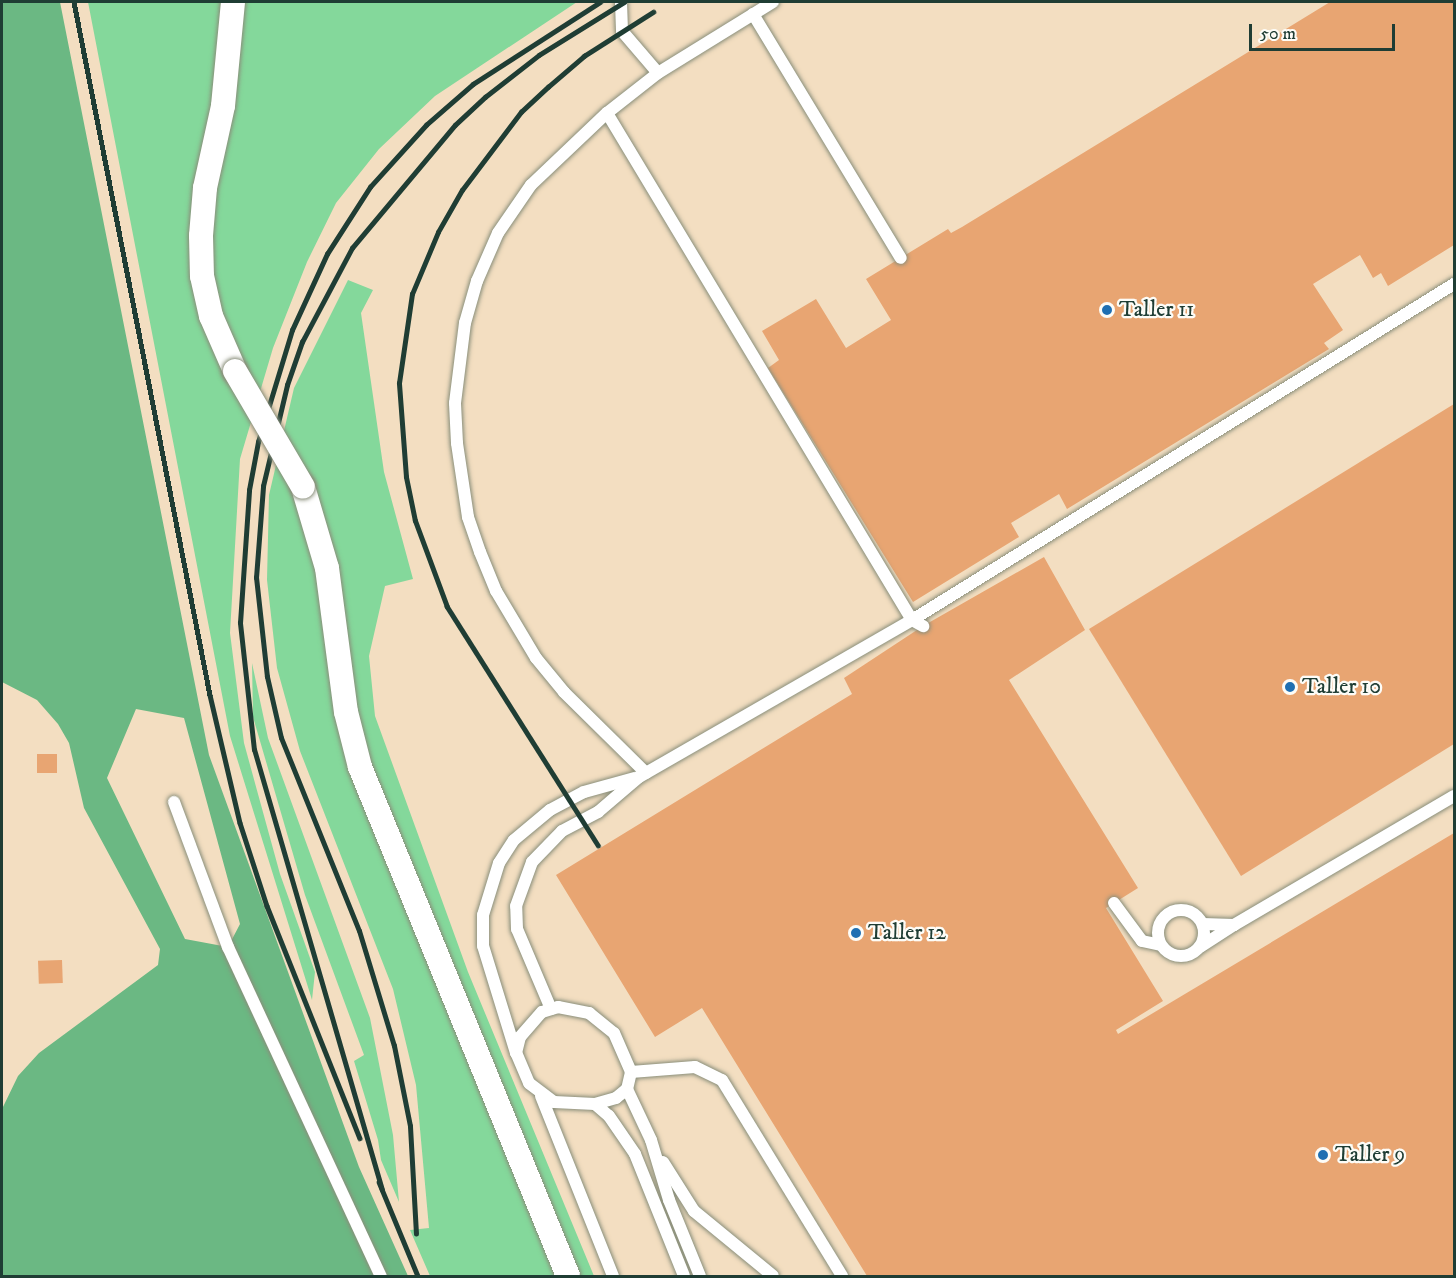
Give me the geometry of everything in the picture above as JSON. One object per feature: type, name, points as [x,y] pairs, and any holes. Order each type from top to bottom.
[{"type":"street","points":[[233,2],[223,106],[205,188],[201,236],[202,276],[211,316],[235,371],[303,487],[327,568],[346,712],[360,767],[568,1276]]},
{"type":"lane","points":[[621,2],[622,32],[658,73]]},
{"type":"lane","points":[[642,775],[564,692],[514,624],[496,591],[468,517],[457,443],[455,403],[465,323],[477,281],[498,233],[531,185],[607,113],[658,73],[773,2]]},
{"type":"lane","points":[[753,14],[901,258]]},
{"type":"lane","points":[[607,113],[917,623]]},
{"type":"lane","points":[[551,1009],[518,929],[516,906],[523,880],[545,845],[598,812],[642,775],[917,623],[1455,284]]},
{"type":"lane","points":[[613,1276],[541,1096],[521,1069],[483,946],[483,915],[499,863],[514,840],[550,810],[584,792],[642,775]]},
{"type":"lane","points":[[1114,903],[1142,941],[1161,945],[1180,956],[1200,947],[1455,796]]},
{"type":"lane","points":[[174,802],[228,947],[381,1276]]},
{"type":"lane","points":[[1161,945],[1159,924],[1169,912],[1185,909],[1203,924],[1234,925]]},
{"type":"lane","points":[[1200,947],[1203,924]]},
{"type":"lane","points":[[516,1053],[529,1023],[551,1009],[574,1008],[600,1019],[614,1033],[631,1072],[627,1089],[616,1098],[595,1104],[554,1102],[541,1096]]},
{"type":"lane","points":[[631,1072],[695,1067],[722,1080],[842,1276]]},
{"type":"lane","points":[[627,1089],[681,1195],[694,1211],[773,1276]]},
{"type":"lane","points":[[595,1104],[609,1116],[635,1154],[684,1276]]},
{"type":"lane","points":[[651,1140],[669,1200],[700,1276]]},
{"type":"green space","points":[[2,2],[60,2],[209,755],[359,1167],[408,1276],[2,1276],[2,1109],[18,1076],[39,1053],[158,965],[160,949],[84,808],[69,743],[58,724],[37,700],[2,682]],"holes":[[[136,709],[184,718],[240,924],[228,947],[185,939],[107,778]]]},
{"type":"green space","points":[[88,2],[577,2],[435,96],[379,149],[336,203],[307,262],[273,348],[240,459],[230,633],[244,743],[280,874],[315,972],[312,1000],[230,736]]},
{"type":"green space","points":[[348,280],[373,290],[361,313],[384,472],[413,579],[385,586],[369,656],[375,716],[468,972],[594,1276],[430,1276],[410,1230],[429,1228],[416,1085],[393,989],[300,751],[277,668],[267,580],[269,495],[294,388]]},
{"type":"green space","points":[[252,663],[268,738],[370,1018],[393,1135],[399,1202],[381,1160],[378,1140],[354,1061],[364,1055],[305,895],[253,717]]},
{"type":"building","name":"Taller 11","points":[[1330,2],[1454,2],[1454,245],[1388,286],[1381,273],[1373,278],[1360,255],[1313,284],[1343,330],[1324,343],[1329,349],[1067,509],[1059,494],[1011,523],[1019,537],[913,602],[768,368],[779,360],[762,331],[816,299],[846,348],[891,320],[866,279],[948,229],[951,233],[962,227]]},
{"type":"building","name":"Taller 10","points":[[1454,404],[1454,744],[1241,876],[1089,629]]},
{"type":"building","points":[[1044,557],[1085,630],[1009,680],[1138,888],[1106,908],[1163,1001],[1116,1030],[1118,1034],[1454,833],[1454,1276],[867,1276],[702,1008],[655,1037],[556,875],[852,694],[844,678],[923,626]]},
{"type":"building","points":[[37,754],[57,754],[57,773],[37,773]]},
{"type":"building","points":[[62,960],[63,983],[39,984],[38,961]]},
{"type":"railway","points":[[74,2],[210,695],[240,823],[267,906],[360,1138]]},
{"type":"railway","points":[[382,1190],[254,750],[240,623],[249,490],[258,442],[292,330],[327,254],[370,187],[426,125],[473,84],[600,2]]},
{"type":"railway","points":[[416,1234],[410,1126],[394,1046],[359,931],[281,738],[267,677],[256,578],[263,486],[287,385],[302,342],[352,248],[455,125],[485,97],[539,55],[624,2]]},
{"type":"railway","points":[[598,846],[447,607],[415,521],[406,477],[399,383],[412,294],[438,232],[462,190],[521,112],[584,56],[653,12]]},
{"type":"railway","points":[[379,1182],[418,1276]]},
{"type":"place","name":"Taller 11","points":[[1107,310]]},
{"type":"place","name":"Taller 10","points":[[1290,687]]},
{"type":"place","name":"Taller 12","points":[[856,933]]},
{"type":"place","name":"Taller 9","points":[[1323,1155]]}]
